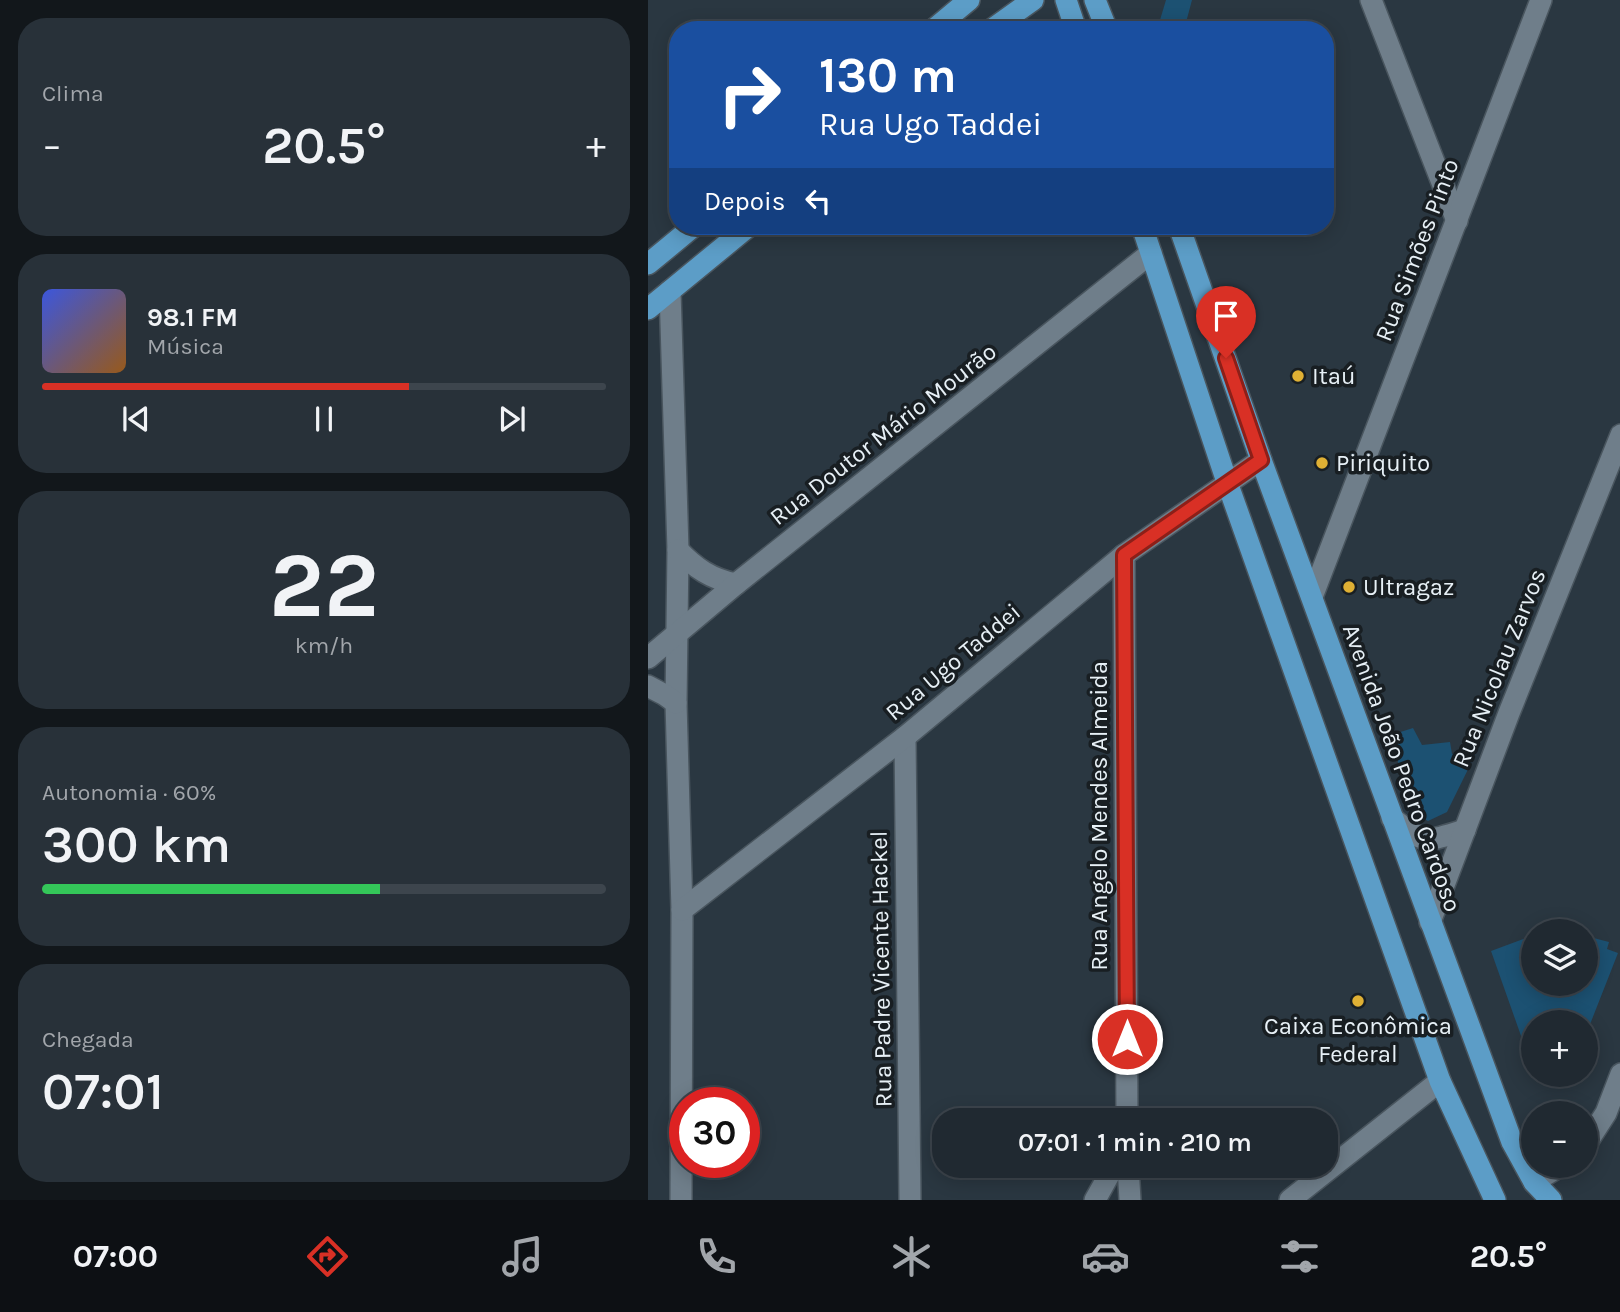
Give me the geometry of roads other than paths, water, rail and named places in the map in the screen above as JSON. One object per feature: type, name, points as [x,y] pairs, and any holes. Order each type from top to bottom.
[{"type":"main road","points":[[944,21],[969,0]]},
{"type":"main road","points":[[1004,21],[1033,0]]},
{"type":"main road","points":[[1066,0],[1073,21]]},
{"type":"main road","points":[[1095,0],[1103,21]]},
{"type":"main road","points":[[648,264],[683,235]]},
{"type":"main road","points":[[648,309],[739,235]]},
{"type":"main road","points":[[1145,235],[1227,482],[1440,1081],[1495,1200]]},
{"type":"main road","name":"Avenida João Pedro Cardoso","points":[[1182,235],[1261,460],[1512,1142],[1534,1182],[1551,1200]]},
{"type":"street","points":[[1371,0],[1457,221]]},
{"type":"street","name":"Rua Simões Pinto","points":[[1312,597],[1541,0]]},
{"type":"street","name":"Rua Doutor Mário Mourão","points":[[648,658],[736,584],[1151,253]]},
{"type":"street","points":[[670,291],[678,550],[675,635],[682,910],[681,1200]]},
{"type":"street","name":"Rua Nicolau Zarvos","points":[[1430,922],[1508,713],[1620,435]]},
{"type":"street","name":"Rua Ugo Taddei","points":[[682,910],[905,737],[1124,555],[1261,460]]},
{"type":"street","points":[[678,550],[692,566],[708,575],[736,584]]},
{"type":"street","name":"Rua Angelo Mendes Almeida","points":[[1124,555],[1127,1108]]},
{"type":"street","points":[[648,686],[676,704]]},
{"type":"street","name":"Rua Padre Vicente Hackel","points":[[905,737],[910,1200]]},
{"type":"street","points":[[1392,818],[1415,836],[1429,841],[1465,830]]},
{"type":"street","points":[[1598,1125],[1606,1113],[1620,1074]]},
{"type":"street","points":[[1290,1200],[1440,1081]]},
{"type":"street","points":[[1095,1200],[1107,1178]]},
{"type":"street","points":[[1129,1178],[1130,1200]]},
{"type":"street","points":[[1534,1182],[1540,1178]]},
{"type":"place","name":"Itaú","points":[[1298,376]]},
{"type":"place","name":"Piriquito","points":[[1322,463]]},
{"type":"place","name":"Ultragaz","points":[[1349,587]]},
{"type":"place","name":"Caixa Econômica Federal","points":[[1358,1001]]}]
